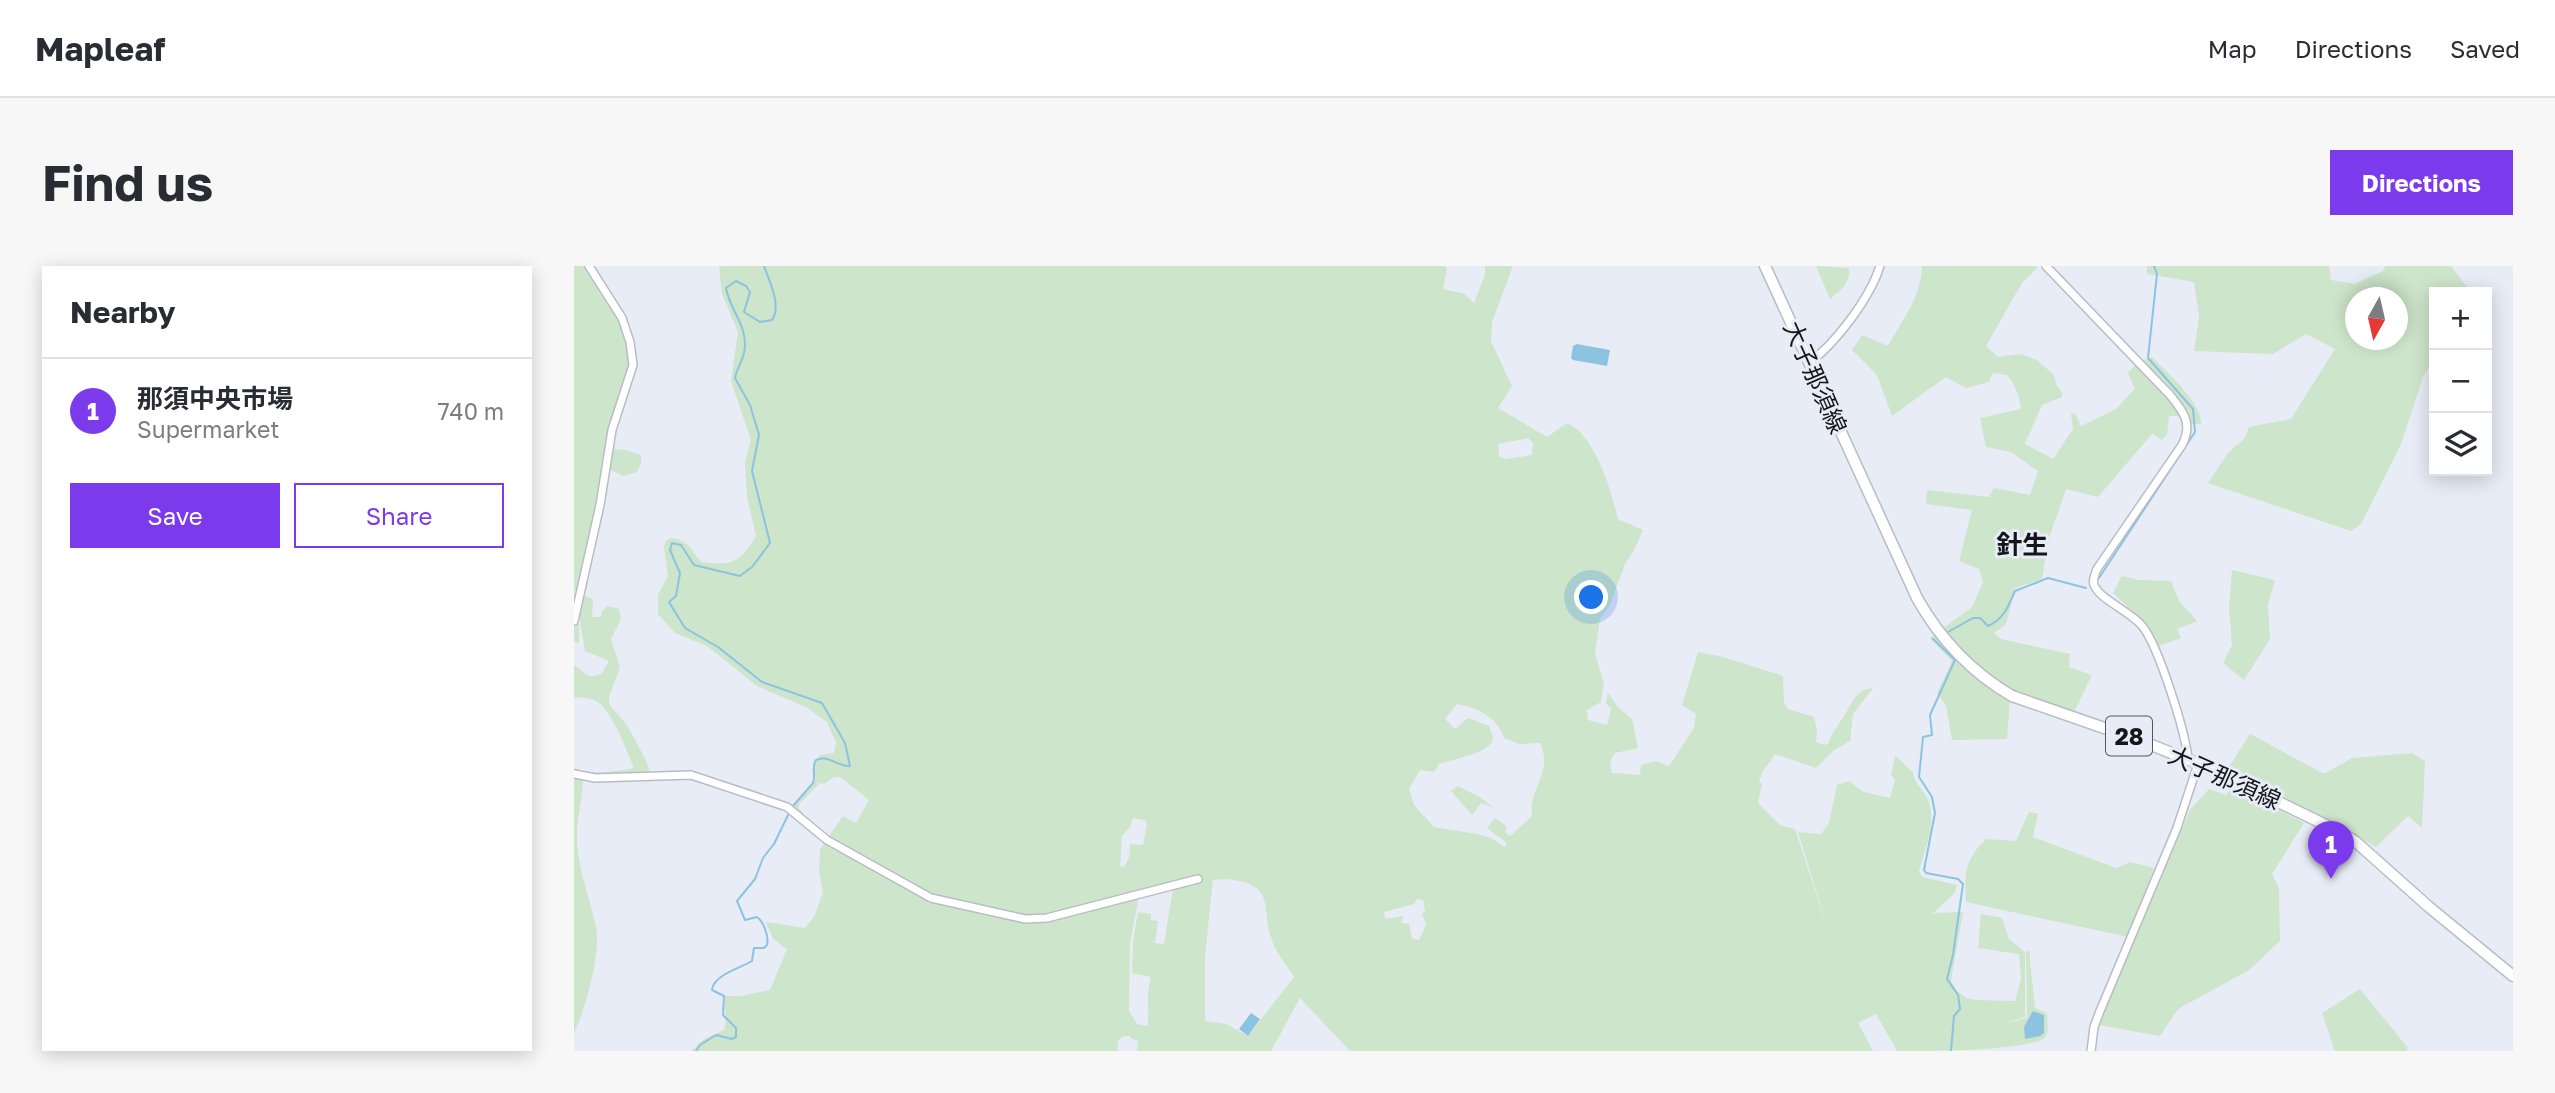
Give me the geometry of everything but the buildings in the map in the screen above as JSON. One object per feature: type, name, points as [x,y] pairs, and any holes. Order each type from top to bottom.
[{"type":"main road","name":"大子那須線","points":[[1765,266],[1917,598],[1929,620],[1950,645],[1993,685],[2012,695],[2193,762],[2265,794],[2348,837],[2513,976]]},
{"type":"street","points":[[574,621],[600,505],[612,430],[633,365],[630,342],[622,318],[589,266]]},
{"type":"street","points":[[1809,363],[1822,352],[1850,318],[1869,291],[1880,266]]},
{"type":"street","points":[[2046,266],[2170,395],[2186,417],[2187,436],[2182,445],[2097,569],[2093,579],[2094,586],[2131,614],[2153,643],[2193,762],[2176,828],[2100,1011],[2094,1027],[2091,1051]]},
{"type":"street","points":[[574,774],[595,778],[681,774],[728,786],[787,807],[827,841],[931,898],[1025,919],[1047,918],[1198,879]]},
{"type":"green space","points":[[574,266],[585,266],[617,317],[627,345],[627,375],[615,421],[612,449],[641,455],[641,463],[637,472],[623,476],[609,469],[583,595],[593,599],[592,617],[601,617],[602,611],[608,606],[619,609],[621,619],[611,639],[620,667],[609,704],[626,724],[648,765],[650,775],[583,779],[577,831],[578,850],[597,939],[591,982],[574,1033],[574,768],[596,772],[634,768],[608,713],[596,701],[574,697],[574,665],[586,675],[592,676],[602,673],[609,661],[585,651],[579,615],[579,644],[574,641]]},
{"type":"green space","points":[[1445,266],[1447,269],[1443,289],[1465,294],[1474,303],[1485,275],[1485,266],[1513,266],[1492,322],[1491,341],[1512,386],[1498,408],[1547,437],[1567,423],[1577,430],[1601,465],[1618,519],[1643,530],[1625,564],[1610,605],[1600,619],[1595,654],[1604,683],[1601,702],[1587,710],[1588,720],[1607,725],[1611,709],[1606,703],[1608,693],[1618,707],[1632,719],[1638,748],[1615,753],[1610,761],[1612,773],[1640,775],[1641,765],[1656,761],[1669,766],[1694,728],[1696,714],[1682,705],[1698,652],[1783,676],[1784,703],[1788,709],[1814,717],[1816,742],[1824,745],[1828,744],[1857,695],[1873,688],[1853,714],[1850,741],[1834,750],[1816,768],[1775,754],[1762,773],[1758,803],[1780,825],[1795,829],[1830,936],[1798,832],[1821,834],[1829,823],[1837,785],[1849,781],[1864,792],[1890,798],[1895,780],[1891,775],[1895,756],[1913,772],[1930,805],[1930,834],[1919,871],[1922,877],[1957,885],[1954,894],[1933,913],[1963,912],[1951,980],[1957,991],[1966,998],[1976,1000],[2015,1001],[2021,979],[2019,954],[1978,948],[1981,914],[2002,918],[2009,939],[2025,952],[2025,1017],[1999,1025],[2027,1018],[2026,951],[2029,951],[2035,1008],[2047,1013],[2047,1034],[2043,1039],[2015,1046],[1897,1051],[1876,1014],[1858,1023],[1873,1051],[1350,1051],[1300,998],[1271,1051],[1137,1051],[1138,1041],[1130,1036],[1123,1036],[1118,1041],[1117,1050],[1120,1051],[691,1051],[704,1039],[724,1030],[725,996],[770,990],[787,949],[773,939],[766,922],[805,928],[815,915],[823,892],[819,871],[820,849],[843,816],[856,823],[869,800],[840,777],[832,778],[824,784],[820,783],[799,804],[810,822],[794,807],[815,780],[814,764],[820,755],[834,753],[836,743],[827,722],[808,708],[757,686],[707,646],[675,633],[658,614],[658,595],[668,576],[664,546],[666,541],[671,538],[678,539],[688,545],[701,562],[728,563],[740,557],[756,536],[747,497],[745,461],[751,440],[731,381],[738,332],[722,294],[719,267]],"holes":[[[1528,438],[1533,443],[1532,455],[1505,459],[1499,456],[1498,444]],[[1457,704],[1473,708],[1492,719],[1504,738],[1519,744],[1540,743],[1544,763],[1534,797],[1532,816],[1510,836],[1505,832],[1507,827],[1495,818],[1487,828],[1507,843],[1505,847],[1491,838],[1477,834],[1434,827],[1414,805],[1409,789],[1420,770],[1434,772],[1439,764],[1471,755],[1487,747],[1493,737],[1489,726],[1468,718],[1455,729],[1445,719]],[[1133,818],[1145,820],[1147,824],[1143,845],[1130,844],[1129,858],[1124,867],[1120,866],[1122,836],[1130,827]],[[1226,879],[1254,886],[1264,900],[1273,943],[1294,977],[1248,1036],[1226,1024],[1205,1021],[1205,955],[1213,880]],[[1173,888],[1164,944],[1155,943],[1158,921],[1151,920],[1151,914],[1138,912],[1133,941],[1132,973],[1151,977],[1148,1026],[1137,1024],[1129,1011],[1130,943],[1139,896]],[[1417,899],[1423,900],[1425,911],[1422,914],[1426,925],[1419,940],[1412,939],[1409,924],[1401,923],[1404,916],[1385,919],[1384,912],[1414,904]]]},
{"type":"green space","points":[[1816,266],[1849,268],[1847,282],[1830,299]]},
{"type":"green space","points":[[1922,266],[2036,266],[2022,283],[1986,346],[1998,357],[2021,354],[2037,360],[2054,375],[2062,392],[2062,397],[2042,405],[2025,444],[2053,459],[2073,429],[2071,414],[2075,413],[2081,426],[2116,409],[2135,389],[2128,373],[2136,364],[2152,357],[2183,388],[2200,415],[2201,424],[2182,424],[2179,416],[2169,416],[2167,434],[2162,440],[2152,434],[2098,497],[2066,489],[2048,541],[2042,579],[2015,588],[2006,624],[1994,633],[2001,639],[2070,654],[2069,667],[2092,675],[2074,712],[2023,696],[2010,699],[2007,739],[1952,740],[1946,706],[1937,693],[1952,661],[1930,638],[1972,607],[1983,582],[1979,569],[1959,561],[1972,510],[1926,504],[1927,490],[1989,497],[1994,488],[2030,495],[2038,471],[2011,452],[1986,447],[1980,418],[2021,409],[2017,391],[2007,375],[1993,373],[1989,382],[1966,388],[1946,377],[1892,416],[1877,375],[1852,350],[1862,335],[1888,346],[1914,299]]},
{"type":"green space","points":[[2147,266],[2329,266],[2331,280],[2355,284],[2385,270],[2384,266],[2451,266],[2467,287],[2429,287],[2429,367],[2423,377],[2401,444],[2361,524],[2351,531],[2208,483],[2228,453],[2245,438],[2249,427],[2291,419],[2335,349],[2306,334],[2273,354],[2194,351],[2199,317],[2194,282],[2147,274]]},
{"type":"green space","points":[[2232,570],[2275,580],[2268,605],[2270,639],[2244,680],[2223,663],[2232,645],[2229,607]]},
{"type":"green space","points":[[2122,576],[2139,580],[2171,581],[2179,601],[2197,621],[2177,629],[2181,638],[2159,646],[2148,625],[2113,593]]},
{"type":"green space","points":[[2250,734],[2324,774],[2352,758],[2412,753],[2425,761],[2422,828],[2408,816],[2376,847],[2228,768]]},
{"type":"green space","points":[[2234,785],[2304,823],[2272,874],[2279,888],[2280,941],[2249,970],[2178,1009],[2160,1036],[2099,1025],[2190,810],[2209,789],[2226,795]]},
{"type":"green space","points":[[1458,786],[1494,808],[1481,803],[1472,815],[1451,791]]},
{"type":"green space","points":[[2029,812],[2038,814],[2033,837],[2116,868],[2130,862],[2154,868],[2128,937],[1966,902],[1967,868],[1974,853],[1986,839],[2016,841]]},
{"type":"green space","points":[[2360,989],[2408,1048],[2406,1051],[2335,1051],[2322,1013]]},
{"type":"water","points":[[1577,344],[1610,350],[1607,366],[1573,360],[1573,346]]},
{"type":"water","points":[[2033,1011],[2044,1015],[2044,1033],[2025,1039],[2024,1027]]},
{"type":"water","points":[[1251,1013],[1260,1019],[1248,1036],[1239,1029]]},
{"type":"waterway","points":[[764,266],[775,300],[772,320],[760,322],[744,312],[750,292],[746,286],[736,281],[726,288],[745,338],[744,355],[735,378],[750,405],[759,435],[752,471],[770,543],[752,567],[740,576],[694,565],[681,545],[672,543],[670,550],[680,573],[676,596],[669,602],[685,628],[718,647],[762,682],[822,703],[845,743],[850,766],[825,759],[816,760],[813,783],[793,806]]},
{"type":"waterway","points":[[2099,578],[2195,432],[2193,409],[2148,358],[2157,274],[2154,266]]},
{"type":"waterway","points":[[1948,632],[1973,618],[1980,618],[1988,626],[1994,623],[2005,611],[2015,591],[2048,578],[2086,588]]},
{"type":"waterway","points":[[1933,639],[1955,660],[1930,715],[1932,735],[1923,737],[1919,777],[1932,797],[1935,813],[1924,870],[1926,873],[1958,879],[1963,884],[1947,979],[1958,995],[1960,1009],[1954,1016],[1951,1051]]},
{"type":"waterway","points":[[696,1051],[700,1045],[716,1035],[732,1039],[736,1037],[736,1028],[723,1015],[724,996],[712,990],[722,976],[752,961],[754,948],[764,948],[767,945],[767,934],[762,922],[757,917],[745,920],[737,901],[755,879],[763,858],[774,844],[790,811]]},
{"type":"place","name":"那須中央市場","points":[[2331,879]]},
{"type":"district","name":"針生","points":[[2022,544]]}]
